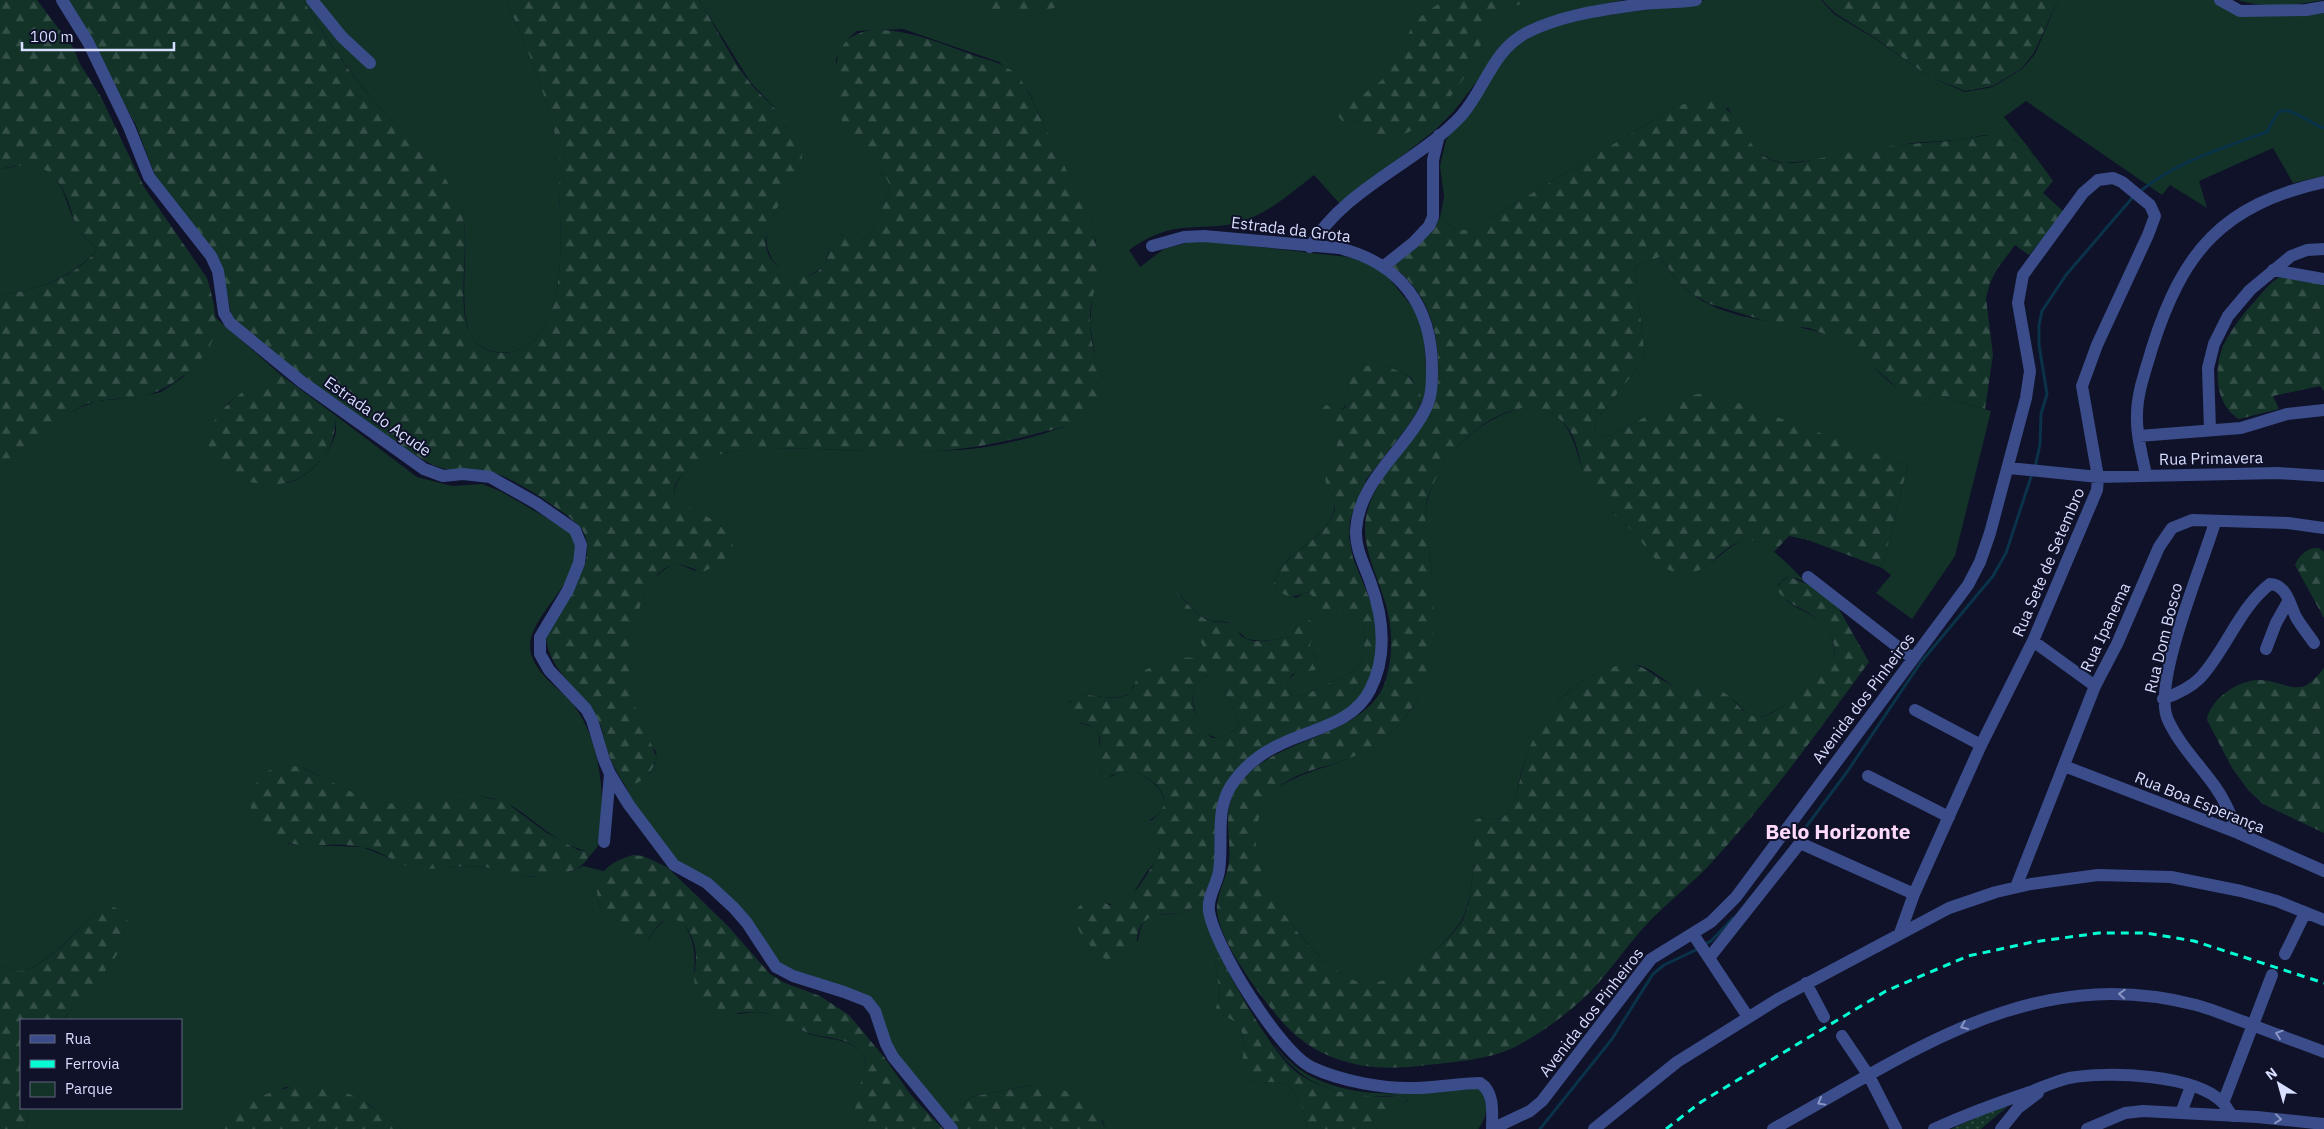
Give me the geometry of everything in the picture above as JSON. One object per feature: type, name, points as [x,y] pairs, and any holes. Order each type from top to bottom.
[{"type":"street","name":"Estrada do Açude","points":[[62,0],[88,42],[129,127],[149,177],[211,256],[218,271],[224,313],[230,323],[302,382],[424,469],[444,476],[463,474],[490,477],[536,503],[575,530],[581,545],[580,563],[568,590],[543,630],[540,638],[540,654],[549,670],[586,709],[592,720],[610,774],[628,804],[674,865],[707,883],[734,908],[747,923],[776,967],[793,976],[867,1001],[874,1012],[886,1044],[896,1062],[952,1129]]},
{"type":"street","points":[[312,0],[342,37],[370,63]]},
{"type":"street","points":[[1310,247],[1346,204],[1439,135],[1468,107],[1504,50],[1526,33],[1575,16],[1636,5],[1696,0]]},
{"type":"street","points":[[2220,0],[2240,11],[2306,10],[2324,7]]},
{"type":"street","points":[[1384,266],[1413,243],[1433,218],[1433,160],[1439,135]]},
{"type":"street","name":"Avenida dos Pinheiros","points":[[1492,1129],[1530,1110],[1542,1101],[1609,1010],[1651,959],[1695,937],[1736,897],[1879,706],[1974,574],[1990,533],[2009,468],[2022,417],[2030,371],[2018,303],[2021,280],[2026,269],[2083,193],[2098,180],[2117,179],[2131,188]]},
{"type":"street","points":[[2146,475],[2136,415],[2142,382],[2162,321],[2189,263],[2216,231],[2233,218],[2267,200],[2324,182]]},
{"type":"street","name":"Rua Sete de Setembro","points":[[1900,933],[1914,894],[1981,745],[2033,641],[2090,510],[2098,485],[2082,386],[2097,345],[2152,225],[2153,210],[2131,188]]},
{"type":"street","name":"Estrada da Grota","points":[[1152,246],[1184,238],[1210,236],[1310,247],[1339,248],[1353,251],[1384,266],[1402,283],[1422,310],[1430,334],[1432,376],[1430,397],[1426,409],[1416,425],[1374,481],[1359,512],[1356,542],[1377,602],[1382,629],[1381,653],[1375,678],[1363,701],[1350,712],[1325,727],[1267,751],[1231,784],[1221,809],[1220,870],[1210,900],[1210,913],[1223,947],[1243,983],[1283,1042],[1304,1064],[1322,1072],[1386,1087],[1418,1088],[1480,1083],[1486,1088],[1490,1099],[1492,1129]]},
{"type":"street","points":[[2210,430],[2207,375],[2214,344],[2233,309],[2273,270],[2299,252],[2324,249]]},
{"type":"street","points":[[2273,270],[2324,279]]},
{"type":"street","points":[[2139,436],[2242,428],[2287,414],[2324,410]]},
{"type":"street","name":"Rua Primavera","points":[[2009,468],[2098,477],[2146,475],[2198,476],[2278,472],[2324,476]]},
{"type":"street","name":"Rua Ipanema","points":[[2016,887],[2094,686],[2116,644],[2168,531],[2187,521],[2288,523],[2324,528]]},
{"type":"street","name":"Rua Dom Bosco","points":[[2215,522],[2182,619],[2163,699],[2163,708],[2168,722],[2185,749],[2216,788],[2238,832]]},
{"type":"street","points":[[1808,577],[1912,658]]},
{"type":"street","points":[[2163,699],[2185,689],[2200,678],[2233,630],[2268,586],[2272,584],[2279,587],[2289,600],[2296,616],[2314,643]]},
{"type":"street","points":[[2266,649],[2276,622],[2289,600]]},
{"type":"street","points":[[2033,641],[2094,686]]},
{"type":"street","points":[[1915,710],[1981,745]]},
{"type":"street","name":"Rua Boa Esperança","points":[[2064,766],[2238,832],[2324,871]]},
{"type":"street","points":[[604,842],[610,774]]},
{"type":"street","points":[[1868,776],[1949,817]]},
{"type":"street","points":[[1707,955],[1800,843],[1914,894]]},
{"type":"street","points":[[1594,1129],[1677,1062],[1748,1017],[1949,908],[2016,887],[2114,874],[2172,877],[2241,891],[2277,901],[2324,920]]},
{"type":"street","points":[[2285,954],[2305,913]]},
{"type":"street","points":[[1695,937],[1748,1017]]},
{"type":"street","points":[[2223,1103],[2272,975]]},
{"type":"street","points":[[1806,984],[1824,1017]]},
{"type":"street","points":[[1773,1129],[1905,1055],[1966,1025],[2018,1007],[2052,999],[2121,994],[2196,1005],[2324,1052]]},
{"type":"street","points":[[1842,1036],[1869,1076],[1896,1129]]},
{"type":"street","points":[[1934,1129],[2054,1083],[2080,1077],[2128,1075],[2158,1077],[2191,1086],[2223,1103],[2232,1116]]},
{"type":"street","points":[[2001,1129],[2025,1102],[2054,1083]]},
{"type":"street","points":[[2181,1113],[2191,1086]]},
{"type":"street","points":[[2087,1129],[2111,1118],[2134,1111],[2232,1116],[2324,1124]]},
{"type":"green space","points":[[0,0],[37,0],[74,49],[80,64],[101,97],[144,187],[207,278],[214,304],[215,330],[206,353],[175,382],[139,397],[102,400],[80,407],[72,412],[43,444],[30,454],[0,459],[0,295],[27,290],[54,281],[77,268],[98,249],[79,230],[62,189],[50,173],[42,168],[33,166],[0,169]]},
{"type":"green space","points":[[65,0],[303,0],[354,77],[386,114],[423,151],[445,178],[454,193],[461,209],[464,224],[463,298],[469,331],[481,346],[498,353],[521,349],[536,338],[547,322],[554,301],[558,278],[561,232],[559,152],[537,74],[506,0],[699,0],[730,54],[751,84],[786,120],[801,146],[801,161],[795,177],[768,227],[766,243],[771,259],[787,273],[797,277],[811,275],[821,269],[827,259],[833,239],[837,235],[857,240],[865,239],[869,236],[890,190],[888,181],[851,139],[841,118],[837,102],[836,70],[841,49],[853,36],[870,30],[890,30],[912,34],[997,63],[1016,74],[1028,91],[1077,193],[1092,230],[1097,247],[1099,268],[1091,306],[1090,324],[1093,348],[1103,387],[1102,398],[1095,410],[1082,420],[1025,437],[990,444],[954,450],[918,452],[799,448],[743,450],[721,454],[689,469],[680,477],[675,485],[675,494],[680,504],[713,520],[727,533],[733,548],[723,561],[703,572],[677,563],[665,568],[658,574],[643,596],[627,655],[636,708],[657,758],[653,768],[646,777],[631,785],[625,785],[611,759],[598,720],[592,709],[559,670],[548,649],[546,636],[585,565],[587,546],[584,532],[565,514],[539,496],[500,475],[486,471],[446,469],[420,458],[343,405],[232,319],[223,270],[158,183],[135,123]]},
{"type":"green space","points":[[303,0],[506,0],[530,55],[543,93],[560,161],[561,232],[558,278],[554,301],[547,322],[536,338],[521,349],[504,353],[486,349],[476,342],[469,331],[464,299],[464,223],[461,209],[454,193],[434,164],[364,89],[319,26]]},
{"type":"green space","points":[[699,0],[1623,0],[1578,9],[1546,19],[1482,75],[1454,111],[1434,131],[1340,204],[1314,175],[1260,214],[1225,225],[1167,231],[1141,242],[1129,250],[1140,267],[1164,249],[1198,240],[1348,257],[1370,264],[1388,277],[1414,309],[1424,334],[1427,390],[1419,409],[1407,427],[1420,402],[1415,384],[1406,374],[1381,364],[1372,365],[1347,384],[1347,404],[1329,423],[1336,438],[1338,451],[1328,488],[1335,502],[1332,515],[1326,526],[1286,562],[1274,584],[1277,589],[1296,598],[1306,592],[1313,596],[1319,605],[1360,617],[1364,629],[1364,644],[1356,670],[1307,694],[1294,696],[1291,694],[1287,684],[1289,680],[1296,673],[1311,671],[1318,658],[1312,652],[1310,644],[1318,629],[1316,624],[1309,619],[1302,621],[1289,638],[1261,641],[1247,639],[1227,622],[1211,621],[1201,616],[1193,610],[1178,592],[1240,724],[1227,735],[1221,737],[1210,735],[1205,731],[1197,717],[1193,697],[1196,685],[1207,675],[1179,658],[1144,674],[1134,685],[1131,692],[1126,695],[1113,697],[1081,694],[1069,702],[1080,723],[1095,728],[1099,735],[1100,750],[1110,777],[1126,771],[1142,775],[1155,784],[1163,797],[1164,804],[1162,810],[1150,820],[1160,854],[1131,896],[1120,904],[1104,902],[1094,897],[1138,942],[1140,930],[1144,922],[1150,917],[1188,910],[1204,898],[1223,959],[1215,963],[1220,995],[1217,1004],[1223,1015],[1237,1023],[1241,1030],[1244,1048],[1244,1074],[1253,1082],[1281,1083],[1292,1089],[1303,1109],[1307,1129],[1105,1129],[1103,1121],[1031,1085],[971,1097],[947,1118],[897,1058],[879,1013],[831,984],[780,965],[762,942],[678,863],[636,809],[625,785],[637,783],[648,775],[655,764],[656,758],[655,751],[641,725],[630,680],[627,653],[636,614],[648,588],[656,577],[666,569],[677,563],[695,571],[721,526],[680,504],[676,499],[674,493],[676,484],[682,475],[694,465],[716,455],[751,449],[923,451],[973,449],[1006,443],[1040,435],[1086,418],[1103,386],[1095,356],[1090,325],[1096,241],[1030,94],[1021,81],[999,62],[903,29],[857,31],[849,38],[836,59],[838,99],[874,163],[888,181],[890,190],[869,236],[858,240],[841,235],[832,241],[824,266],[803,278],[793,278],[781,270],[772,259],[767,248],[766,233],[770,221],[787,190],[775,108],[751,83]]},
{"type":"green space","points":[[966,0],[1084,0],[1037,12],[1006,12],[985,8]]},
{"type":"green space","points":[[1444,0],[1535,0],[1507,9],[1488,20],[1484,27],[1482,41],[1474,61],[1455,91],[1430,118],[1415,129],[1400,135],[1382,138],[1343,122],[1338,116],[1340,103],[1345,100],[1358,98],[1381,81],[1391,68],[1412,27],[1420,17]]},
{"type":"green space","points":[[1704,0],[1821,0],[1834,14],[1877,40],[1928,76],[1965,92],[1993,87],[2022,69],[2035,54],[2058,0],[2215,0],[2232,12],[2311,15],[2324,13],[2324,176],[2293,183],[2273,148],[2199,181],[2207,208],[2170,185],[2162,195],[2026,101],[2004,117],[2033,153],[2015,140],[1984,135],[1958,140],[1912,143],[1784,163],[1772,160],[1759,153],[1749,143],[1728,108],[1675,107],[1471,230],[1456,230],[1440,218],[1444,197],[1440,166],[1446,140],[1492,74],[1520,41],[1570,20],[1699,3]]},
{"type":"green space","points":[[1822,0],[2058,0],[2034,53],[2021,69],[1993,86],[1965,91],[1928,76],[1878,40],[1835,13]]},
{"type":"green space","points":[[2238,0],[2324,0],[2292,5],[2270,5]]},
{"type":"green space","points":[[1703,98],[1716,102],[1727,109],[1759,152],[1771,160],[1785,163],[1805,162],[1891,146],[1993,135],[2007,137],[2020,143],[2041,164],[2053,181],[2043,193],[2064,212],[2029,255],[2015,245],[1997,269],[1990,283],[1986,298],[1993,355],[1985,409],[1932,393],[1927,406],[1905,395],[1847,343],[1809,328],[1778,325],[1710,304],[1692,294],[1678,281],[1660,257],[1635,266],[1645,359],[1596,420],[1594,427],[1598,434],[1603,436],[1612,435],[1672,403],[1697,394],[1711,393],[1908,465],[1882,568],[1808,540],[1789,536],[1774,552],[1757,541],[1740,541],[1730,546],[1702,568],[1692,573],[1680,574],[1667,569],[1657,561],[1631,530],[1594,493],[1586,480],[1573,437],[1558,417],[1543,410],[1528,408],[1512,411],[1496,417],[1481,426],[1457,448],[1436,479],[1427,500],[1426,525],[1433,585],[1433,626],[1428,667],[1414,705],[1398,726],[1372,747],[1350,758],[1299,775],[1287,781],[1269,798],[1263,808],[1256,831],[1257,856],[1262,872],[1270,891],[1282,911],[1311,948],[1344,975],[1359,982],[1372,983],[1386,980],[1417,964],[1432,953],[1456,930],[1463,919],[1470,897],[1475,820],[1478,818],[1497,819],[1508,812],[1515,797],[1532,742],[1540,727],[1560,700],[1586,679],[1617,666],[1638,666],[1670,684],[1682,688],[1713,689],[1723,692],[1744,711],[1754,716],[1768,715],[1802,692],[1823,671],[1835,653],[1830,633],[1825,625],[1812,614],[1790,603],[1778,591],[1780,582],[1790,577],[1809,585],[1836,604],[1869,662],[1754,814],[1704,870],[1645,926],[1591,991],[1556,1021],[1517,1046],[1494,1055],[1469,1060],[1400,1068],[1364,1066],[1330,1056],[1299,1038],[1285,1025],[1265,1001],[1232,951],[1218,919],[1217,906],[1229,862],[1229,808],[1239,785],[1256,767],[1278,753],[1353,719],[1373,703],[1385,682],[1388,672],[1391,630],[1387,609],[1367,549],[1366,517],[1378,485],[1437,390],[1438,373],[1436,338],[1432,321],[1425,305],[1417,290],[1391,266],[1434,227],[1440,218],[1456,230],[1471,230],[1675,107]]},
{"type":"green space","points":[[30,164],[41,167],[57,180],[79,230],[98,249],[77,268],[54,281],[28,290],[0,295],[0,169]]},
{"type":"green space","points":[[1660,257],[1683,286],[1710,305],[1748,317],[1808,329],[1847,343],[1858,350],[1891,383],[1905,394],[1927,406],[1932,393],[1991,411],[1955,556],[1912,619],[1876,593],[1891,575],[1882,568],[1908,465],[1711,394],[1684,399],[1612,435],[1603,436],[1598,434],[1594,427],[1596,420],[1645,359],[1635,266]]},
{"type":"green space","points":[[2280,277],[2324,283],[2324,391],[2320,386],[2273,396],[2279,409],[2239,419],[2231,412],[2220,394],[2218,373],[2221,352],[2228,336],[2243,315],[2267,287]]},
{"type":"green space","points":[[215,317],[281,375],[252,387],[226,405],[240,478],[275,484],[287,483],[303,476],[318,463],[330,447],[336,431],[335,415],[417,477],[452,486],[482,484],[500,491],[568,530],[575,547],[574,564],[567,580],[544,612],[535,628],[530,644],[533,659],[537,666],[547,679],[575,707],[583,719],[594,747],[600,776],[602,806],[601,839],[596,849],[588,858],[587,851],[561,841],[506,803],[495,799],[467,796],[409,804],[381,804],[361,798],[301,767],[288,844],[362,847],[412,867],[428,869],[471,866],[500,869],[529,877],[570,872],[583,866],[604,871],[597,891],[601,909],[612,925],[628,939],[649,939],[659,925],[669,919],[677,919],[684,925],[693,945],[694,971],[738,1014],[757,1012],[770,1014],[809,1034],[843,1041],[859,1050],[864,1058],[866,1069],[856,1098],[856,1106],[858,1117],[864,1129],[402,1129],[369,1104],[286,1087],[241,1109],[222,1129],[26,1129],[30,1109],[182,1109],[182,1019],[64,1019],[118,953],[101,906],[63,945],[40,963],[19,971],[0,966],[0,459],[30,454],[67,415],[81,407],[97,401],[139,397],[161,392],[182,378],[207,350],[215,332]]},
{"type":"green space","points":[[1373,364],[1381,364],[1406,374],[1415,384],[1421,396],[1417,410],[1407,427],[1366,480],[1350,520],[1349,538],[1353,558],[1374,610],[1378,630],[1374,674],[1354,705],[1229,781],[1220,856],[1211,885],[1205,897],[1185,912],[1157,915],[1146,920],[1138,931],[1134,949],[1130,954],[1109,962],[1081,934],[1077,927],[1074,912],[1087,898],[1094,897],[1109,905],[1123,902],[1138,888],[1160,854],[1157,846],[1148,834],[1146,826],[1161,811],[1164,802],[1160,790],[1155,784],[1134,772],[1124,771],[1106,777],[1098,776],[1096,764],[1100,747],[1099,735],[1096,730],[1087,724],[1068,717],[1068,706],[1074,698],[1081,694],[1111,698],[1122,697],[1132,691],[1141,673],[1148,669],[1178,658],[1198,659],[1205,663],[1210,670],[1198,683],[1193,694],[1194,708],[1199,722],[1212,738],[1224,736],[1240,724],[1176,590],[1200,616],[1211,621],[1232,625],[1248,640],[1260,641],[1289,638],[1301,621],[1308,619],[1317,624],[1318,629],[1310,644],[1312,652],[1320,661],[1315,670],[1292,674],[1287,684],[1291,694],[1294,696],[1307,694],[1356,670],[1364,644],[1364,630],[1360,618],[1337,614],[1323,609],[1306,592],[1297,596],[1284,595],[1274,584],[1284,564],[1320,533],[1333,515],[1335,508],[1335,503],[1325,481],[1337,453],[1337,447],[1333,431],[1322,417],[1321,410],[1326,405],[1339,411],[1345,408],[1348,383],[1352,376],[1359,369]]},
{"type":"green space","points":[[281,375],[335,415],[335,430],[329,449],[315,466],[293,481],[274,485],[241,479],[215,461],[209,448],[209,433],[224,408],[238,395],[254,385]]},
{"type":"green space","points":[[1531,407],[1547,411],[1559,419],[1573,440],[1587,480],[1594,493],[1664,566],[1673,570],[1688,571],[1699,569],[1744,540],[1753,540],[1768,547],[1809,585],[1793,578],[1786,579],[1778,584],[1787,601],[1817,618],[1827,628],[1834,646],[1834,654],[1829,664],[1821,673],[1788,703],[1766,715],[1758,717],[1753,716],[1734,700],[1717,691],[1679,688],[1650,670],[1636,665],[1613,667],[1579,683],[1558,702],[1534,738],[1523,766],[1511,808],[1499,818],[1476,819],[1472,884],[1465,913],[1454,931],[1432,953],[1405,972],[1377,983],[1364,983],[1334,969],[1319,955],[1289,921],[1267,887],[1261,873],[1255,849],[1255,834],[1259,815],[1266,800],[1277,789],[1305,774],[1363,752],[1394,730],[1410,711],[1421,689],[1431,643],[1432,581],[1425,529],[1428,498],[1446,461],[1460,444],[1493,419],[1512,411]]},
{"type":"green space","points":[[2319,548],[2324,552],[2324,618],[2295,565],[2304,552]]},
{"type":"green space","points":[[2324,668],[2324,833],[2263,804],[2249,791],[2232,768],[2207,720],[2209,712],[2219,698],[2242,683],[2259,680],[2300,687],[2308,684]]},
{"type":"green space","points":[[284,765],[301,767],[381,804],[472,795],[504,801],[547,833],[578,850],[587,851],[588,858],[583,864],[569,872],[552,876],[534,877],[478,866],[433,869],[410,867],[367,848],[350,845],[305,845],[282,842],[271,838],[259,830],[253,818],[251,803],[254,789],[261,777],[269,771]]},
{"type":"green space","points":[[633,855],[643,856],[667,867],[728,926],[770,974],[785,983],[820,996],[849,1015],[884,1057],[911,1095],[943,1129],[864,1129],[855,1105],[866,1064],[860,1051],[850,1043],[805,1032],[778,1017],[766,1013],[731,1013],[718,1011],[708,1005],[696,990],[694,980],[696,961],[694,943],[688,930],[678,921],[671,919],[664,921],[644,943],[634,942],[616,930],[608,921],[598,901],[597,890],[599,880],[604,871],[613,864]]},
{"type":"green space","points":[[107,905],[123,913],[128,926],[124,942],[114,960],[100,978],[64,1019],[20,1019],[20,1109],[30,1109],[26,1129],[0,1129],[0,966],[19,971],[41,963],[63,945],[101,906]]},
{"type":"green space","points":[[1218,958],[1221,958],[1246,1003],[1278,1053],[1299,1074],[1336,1091],[1362,1096],[1402,1096],[1406,1098],[1406,1102],[1376,1129],[1307,1129],[1303,1109],[1292,1089],[1281,1083],[1253,1082],[1244,1074],[1242,1032],[1236,1023],[1216,1008],[1220,995],[1215,963]]},
{"type":"green space","points":[[1272,1042],[1299,1069],[1319,1080],[1341,1088],[1387,1094],[1480,1088],[1485,1099],[1486,1114],[1478,1129],[1376,1129],[1407,1101],[1405,1097],[1362,1096],[1322,1086],[1300,1073],[1290,1064]]},
{"type":"green space","points":[[311,1084],[350,1094],[370,1105],[402,1129],[222,1129],[233,1115],[257,1098],[284,1089]]},
{"type":"green space","points":[[1032,1085],[1054,1087],[1086,1102],[1101,1119],[1105,1129],[958,1129],[947,1118],[971,1097]]},
{"type":"green space","points":[[2005,1105],[2007,1107],[1981,1129],[1951,1129]]},
{"type":"waterway","points":[[2138,193],[2152,182],[2183,164],[2267,132],[2277,114],[2282,111],[2293,112],[2324,128]]},
{"type":"waterway","points":[[2035,468],[2040,444],[2041,414],[2047,394],[2039,345],[2039,325],[2042,311],[2066,275],[2133,197]]},
{"type":"waterway","points":[[1797,839],[1847,772],[1921,662],[1993,576],[2006,553],[2032,474]]},
{"type":"waterway","points":[[1703,945],[1711,941],[1733,918]]},
{"type":"waterway","points":[[1540,1129],[1612,1039],[1653,974],[1664,965],[1698,949]]},
{"type":"railway","points":[[1666,1129],[1701,1102],[1886,991],[1968,956],[2033,942],[2099,933],[2146,933],[2194,941],[2324,983]]},
{"type":"district","name":"Belo Horizonte","points":[[1838,831]]}]
